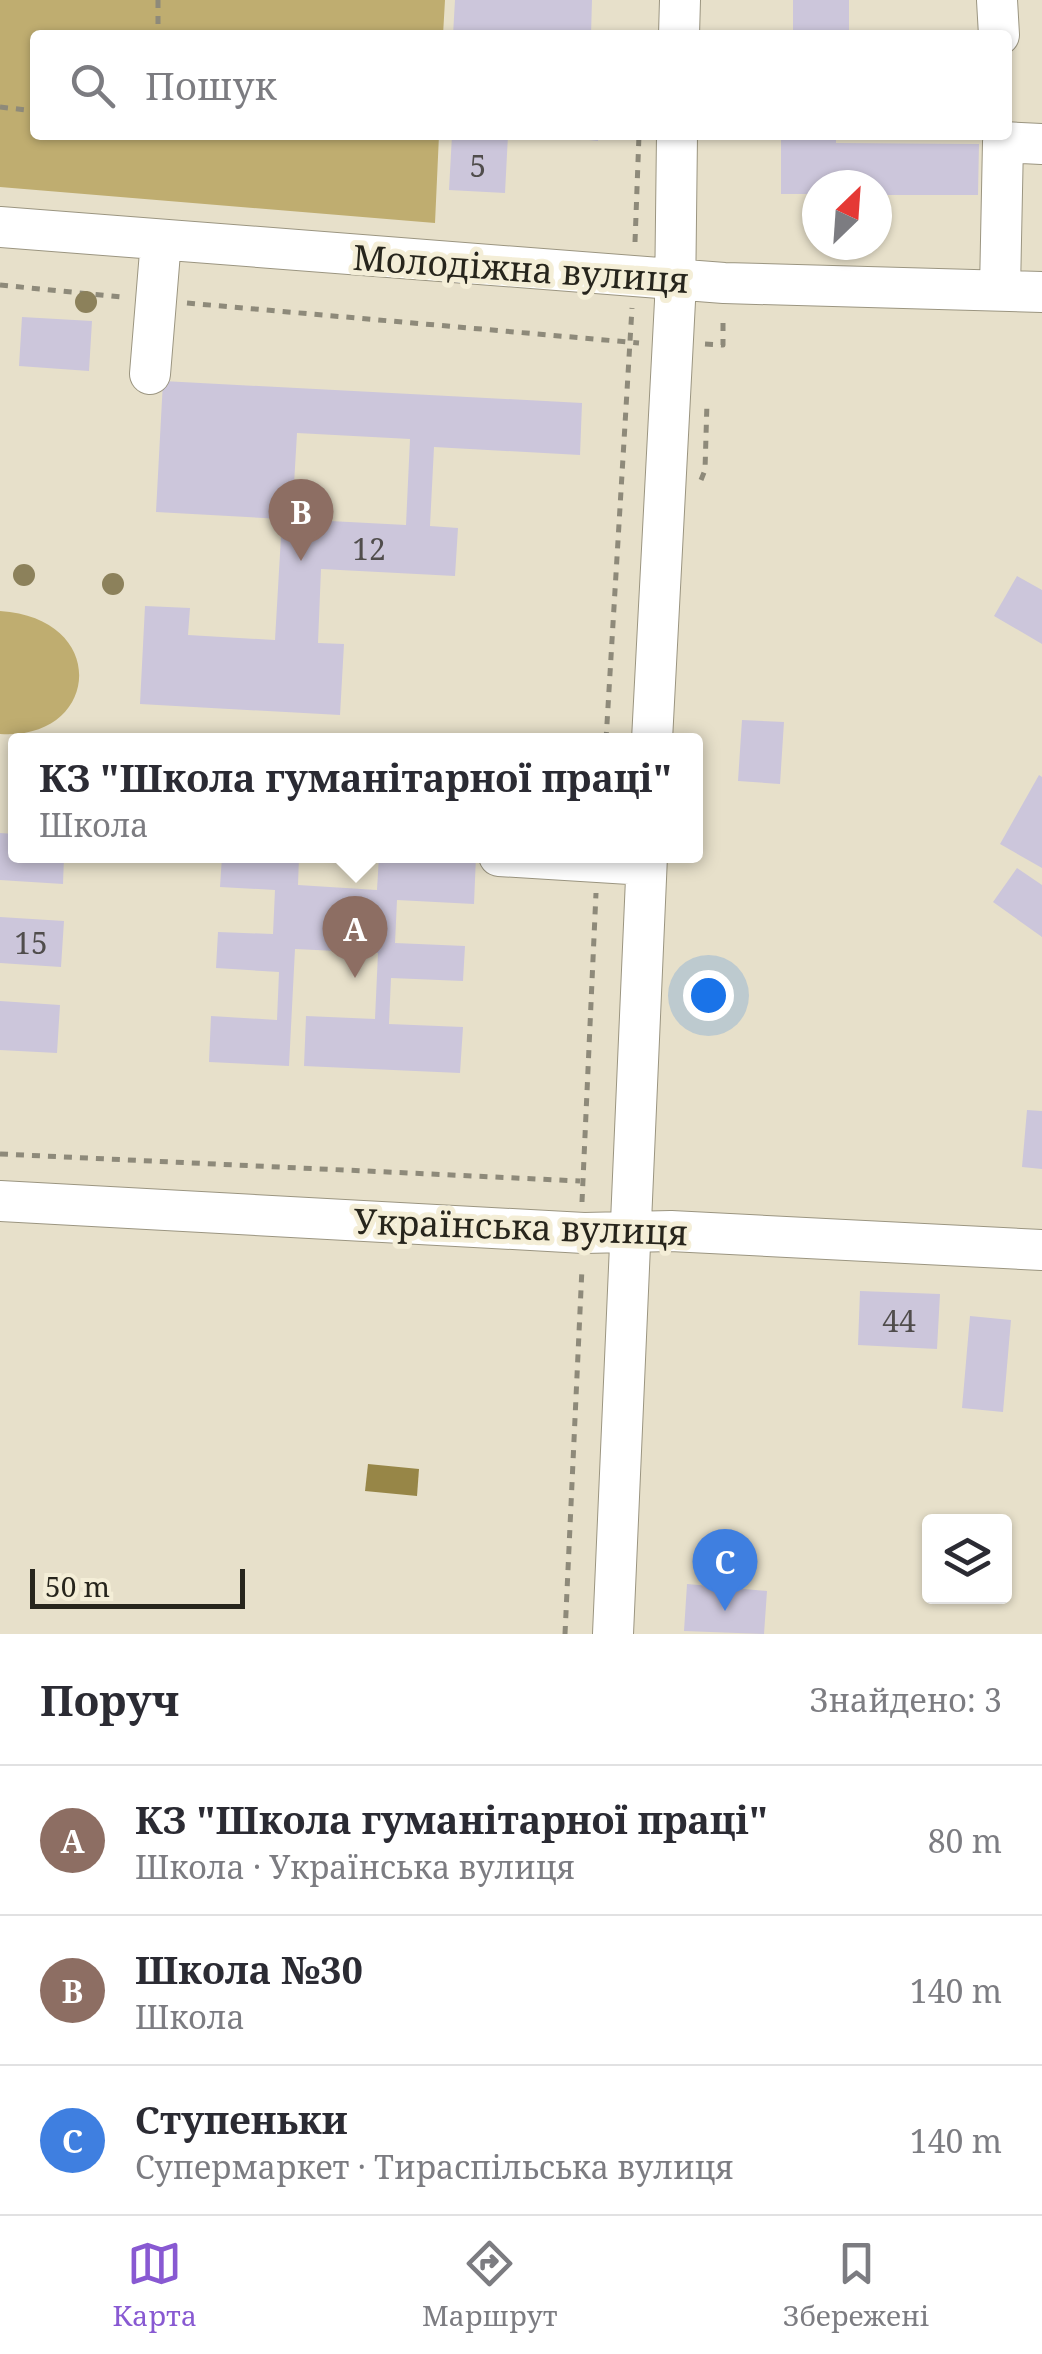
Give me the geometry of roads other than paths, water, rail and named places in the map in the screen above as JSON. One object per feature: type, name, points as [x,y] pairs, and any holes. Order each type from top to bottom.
[{"type":"street","points":[[679,30],[680,0]]},
{"type":"street","points":[[998,0],[999,30]]},
{"type":"street","points":[[652,733],[675,278],[677,140]]},
{"type":"street","points":[[1000,290],[1016,140]]},
{"type":"street","name":"Молодіжна вулиця","points":[[0,228],[724,283],[1042,292]]},
{"type":"street","points":[[150,374],[161,240]]},
{"type":"street","points":[[613,1634],[647,863]]},
{"type":"street","name":"Українська вулиця","points":[[0,1201],[584,1233],[1042,1250]]},
{"type":"place","name":"Школа №30","points":[[301,561]]},
{"type":"place","name":"КЗ \"Школа гуманітарної праці\"","points":[[355,978]]},
{"type":"place","name":"Ступеньки","points":[[725,1611]]}]
